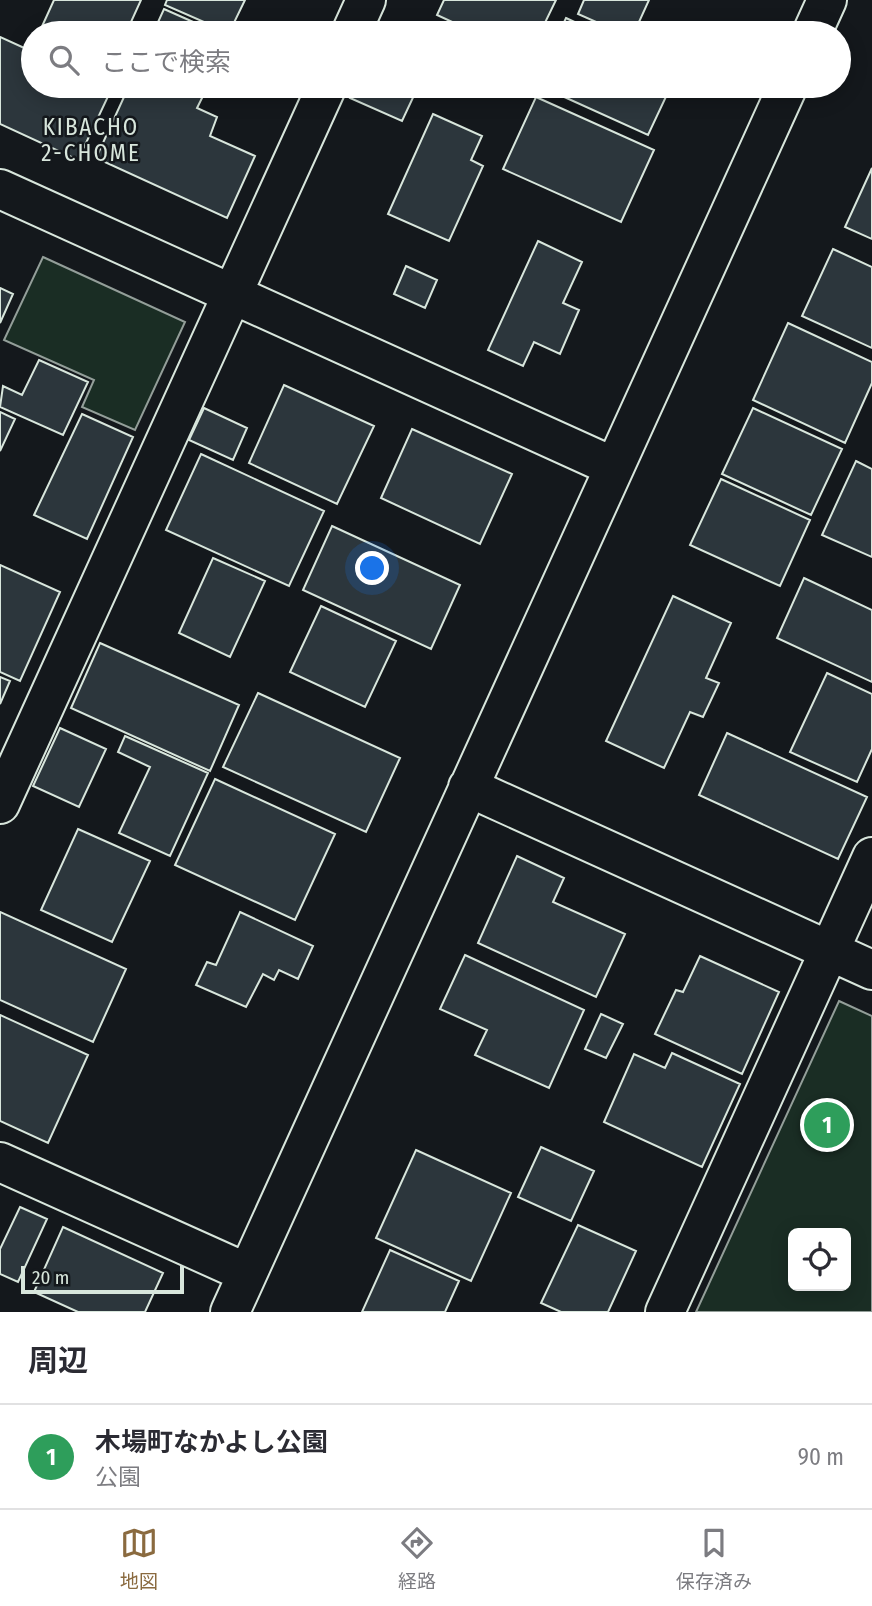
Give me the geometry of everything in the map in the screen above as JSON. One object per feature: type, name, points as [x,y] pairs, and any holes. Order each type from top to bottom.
[{"type":"street","points":[[356,21],[366,0]]},
{"type":"street","points":[[817,21],[827,0]]},
{"type":"street","points":[[0,804],[322,98]]},
{"type":"street","points":[[230,1312],[783,98]]},
{"type":"street","points":[[0,189],[614,467]]},
{"type":"street","points":[[468,787],[872,970]]},
{"type":"street","points":[[665,1312],[872,857]]},
{"type":"street","points":[[0,1161],[247,1273]]},
{"type":"green space","points":[[43,257],[185,322],[135,430],[82,407],[94,380],[4,340]]},
{"type":"green space","points":[[839,1001],[872,1016],[872,1312],[696,1312]]},
{"type":"building","points":[[54,0],[141,0],[131,21],[44,21]]},
{"type":"building","points":[[167,0],[245,0],[235,21],[202,21],[165,5]]},
{"type":"building","points":[[444,0],[556,0],[546,21],[450,21],[437,15]]},
{"type":"building","points":[[584,0],[649,0],[639,21],[594,21],[578,14]]},
{"type":"building","points":[[164,9],[191,21],[158,21]]},
{"type":"building","points":[[0,37],[21,47],[21,98],[107,98],[78,160],[0,124]]},
{"type":"building","points":[[124,98],[202,98],[197,108],[217,117],[210,136],[255,156],[227,218],[96,158]]},
{"type":"building","points":[[350,98],[413,98],[402,121]]},
{"type":"building","points":[[536,98],[654,150],[621,222],[503,169]]},
{"type":"building","points":[[566,98],[665,98],[648,135]]},
{"type":"building","points":[[433,114],[482,136],[471,160],[483,166],[449,241],[388,214]]},
{"type":"building","points":[[872,168],[872,239],[845,227]]},
{"type":"building","points":[[538,241],[582,262],[563,303],[579,310],[560,354],[534,342],[523,366],[488,350]]},
{"type":"building","points":[[833,249],[872,267],[872,348],[802,316]]},
{"type":"building","points":[[406,266],[437,280],[425,308],[394,294]]},
{"type":"building","points":[[0,288],[13,294],[0,323]]},
{"type":"building","points":[[788,323],[872,362],[872,383],[845,443],[753,400]]},
{"type":"building","points":[[39,360],[88,382],[63,435],[0,407],[3,386],[22,395]]},
{"type":"building","points":[[284,385],[374,426],[337,504],[249,463]]},
{"type":"building","points":[[204,408],[247,428],[233,460],[189,440]]},
{"type":"building","points":[[753,408],[842,449],[811,515],[722,474]]},
{"type":"building","points":[[0,412],[15,419],[0,451]]},
{"type":"building","points":[[82,414],[133,437],[87,539],[34,515]]},
{"type":"building","points":[[412,429],[512,474],[480,544],[381,498]]},
{"type":"building","points":[[201,454],[324,511],[289,586],[166,530]]},
{"type":"building","points":[[856,461],[872,469],[872,557],[822,535]]},
{"type":"building","points":[[721,479],[810,520],[780,586],[690,545]]},
{"type":"building","points":[[332,526],[460,585],[431,649],[303,590]]},
{"type":"building","points":[[213,558],[265,581],[230,657],[179,633]]},
{"type":"building","points":[[0,565],[60,592],[20,681],[0,672]]},
{"type":"building","points":[[804,578],[872,610],[872,682],[777,638]]},
{"type":"building","points":[[673,596],[731,623],[706,678],[719,683],[703,717],[690,712],[664,768],[606,741]]},
{"type":"building","points":[[321,606],[396,641],[365,707],[290,672]]},
{"type":"building","points":[[100,643],[239,705],[210,771],[71,708]]},
{"type":"building","points":[[827,673],[872,694],[872,749],[857,782],[790,752]]},
{"type":"building","points":[[0,677],[10,681],[0,704]]},
{"type":"building","points":[[258,693],[400,758],[366,832],[223,767]]},
{"type":"building","points":[[60,728],[106,749],[79,807],[33,786]]},
{"type":"building","points":[[727,733],[867,797],[838,859],[699,795]]},
{"type":"building","points":[[125,736],[208,773],[170,856],[119,833],[150,767],[118,752]]},
{"type":"building","points":[[215,779],[335,834],[295,920],[175,865]]},
{"type":"building","points":[[78,829],[150,861],[112,942],[41,910]]},
{"type":"building","points":[[517,856],[564,878],[553,902],[625,934],[596,997],[478,943]]},
{"type":"building","points":[[0,912],[126,969],[93,1042],[0,1000]]},
{"type":"building","points":[[240,912],[313,946],[298,979],[279,970],[274,980],[263,974],[246,1007],[196,985],[207,962],[216,965]]},
{"type":"building","points":[[465,955],[584,1010],[549,1088],[475,1055],[487,1030],[440,1009]]},
{"type":"building","points":[[700,956],[779,992],[742,1074],[655,1034],[676,990],[683,992]]},
{"type":"building","points":[[601,1014],[623,1024],[606,1058],[585,1049]]},
{"type":"building","points":[[0,1015],[88,1055],[48,1143],[0,1121]]},
{"type":"building","points":[[672,1053],[740,1084],[702,1167],[604,1122],[634,1054],[665,1068]]},
{"type":"building","points":[[541,1147],[594,1171],[571,1221],[518,1197]]},
{"type":"building","points":[[416,1150],[511,1193],[471,1281],[376,1238]]},
{"type":"building","points":[[20,1207],[47,1219],[18,1282],[0,1274],[0,1249]]},
{"type":"building","points":[[578,1225],[636,1251],[608,1312],[561,1312],[541,1303]]},
{"type":"building","points":[[63,1227],[163,1273],[145,1312],[78,1312],[34,1292]]},
{"type":"building","points":[[390,1250],[459,1281],[445,1312],[362,1312]]},
{"type":"place","name":"木場町なかよし公園","points":[[827,1125]]},
{"type":"district","name":"KIBACHO 2-CHOME","points":[[91,140]]}]
